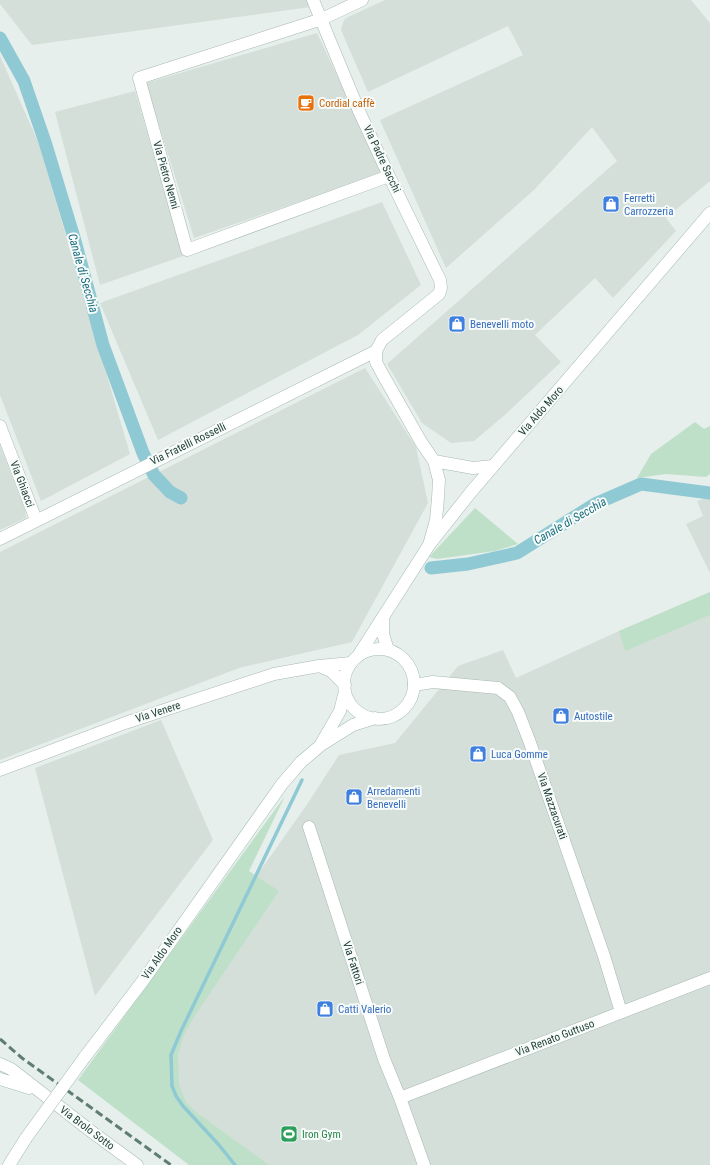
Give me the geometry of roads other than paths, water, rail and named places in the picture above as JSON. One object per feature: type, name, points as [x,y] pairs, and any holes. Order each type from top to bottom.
[{"type":"street","name":"Via Padre Sacchi","points":[[313,0],[355,101],[389,176],[440,280],[441,288],[439,294]]},
{"type":"street","points":[[322,19],[362,0]]},
{"type":"street","name":"Via Pietro Nenni","points":[[322,19],[139,78],[187,250],[389,176]]},
{"type":"street","name":"Via Aldo Moro","points":[[355,659],[383,618],[421,555],[493,466],[710,212]]},
{"type":"street","name":"Via Fratelli Rosselli","points":[[0,539],[376,351],[382,340],[439,294]]},
{"type":"street","points":[[376,351],[376,362],[421,442],[434,461],[439,480],[438,498],[436,520],[429,545]]},
{"type":"street","name":"Via Ghiacci","points":[[0,426],[36,520]]},
{"type":"street","points":[[434,461],[473,468],[493,466]]},
{"type":"street","points":[[383,618],[383,634],[388,650]]},
{"type":"street","points":[[377,649],[388,650],[399,655],[407,663],[413,673],[414,685],[412,696],[406,706],[397,714],[386,718],[375,718],[364,715],[354,708],[348,700],[345,688],[347,672],[355,659],[367,651],[377,649]]},
{"type":"street","name":"Via Venere","points":[[3,768],[125,723],[267,676],[355,659]]},
{"type":"street","points":[[319,666],[330,671],[345,688]]},
{"type":"street","name":"Via Mazzacurati","points":[[414,685],[433,682],[498,688],[510,697],[530,740],[604,956],[621,1012]]},
{"type":"street","name":"Via Aldo Moro","points":[[320,745],[340,711],[345,688]]},
{"type":"street","name":"Via Aldo Moro","points":[[9,1165],[26,1138],[142,982],[282,784],[301,762],[320,745],[354,725],[375,718]]},
{"type":"street","name":"Via Fattori","points":[[309,827],[384,1059],[400,1098],[424,1165]]},
{"type":"street","name":"Via Renato Guttuso","points":[[400,1098],[710,978]]},
{"type":"street","name":"Via Brolo Sotto","points":[[0,1064],[11,1069],[137,1165]]},
{"type":"street","name":"Via Brolo Sotto","points":[[0,1078],[37,1090]]},
{"type":"waterway","name":"Canale di Secchia","points":[[0,38],[24,81],[45,142],[75,241],[103,345],[143,453],[154,475],[170,492],[181,498]]},
{"type":"waterway","name":"Canale di Secchia","points":[[431,568],[468,564],[517,553],[595,504],[641,484],[710,493]]},
{"type":"waterway","points":[[235,1165],[176,1096],[172,1086],[171,1055],[181,1031],[302,780]]},
{"type":"railway","points":[[0,1039],[22,1058],[171,1165]]},
{"type":"place","name":"Cordial caffè","points":[[306,103]]},
{"type":"place","name":"Ferretti Carrozzeria","points":[[611,204]]},
{"type":"place","name":"Benevelli moto","points":[[457,324]]},
{"type":"place","name":"Autostile","points":[[561,716]]},
{"type":"place","name":"Luca Gomme","points":[[478,754]]},
{"type":"place","name":"Arredamenti Benevelli","points":[[354,797]]},
{"type":"place","name":"Catti Valerio","points":[[325,1009]]},
{"type":"place","name":"Iron Gym","points":[[289,1134]]}]
